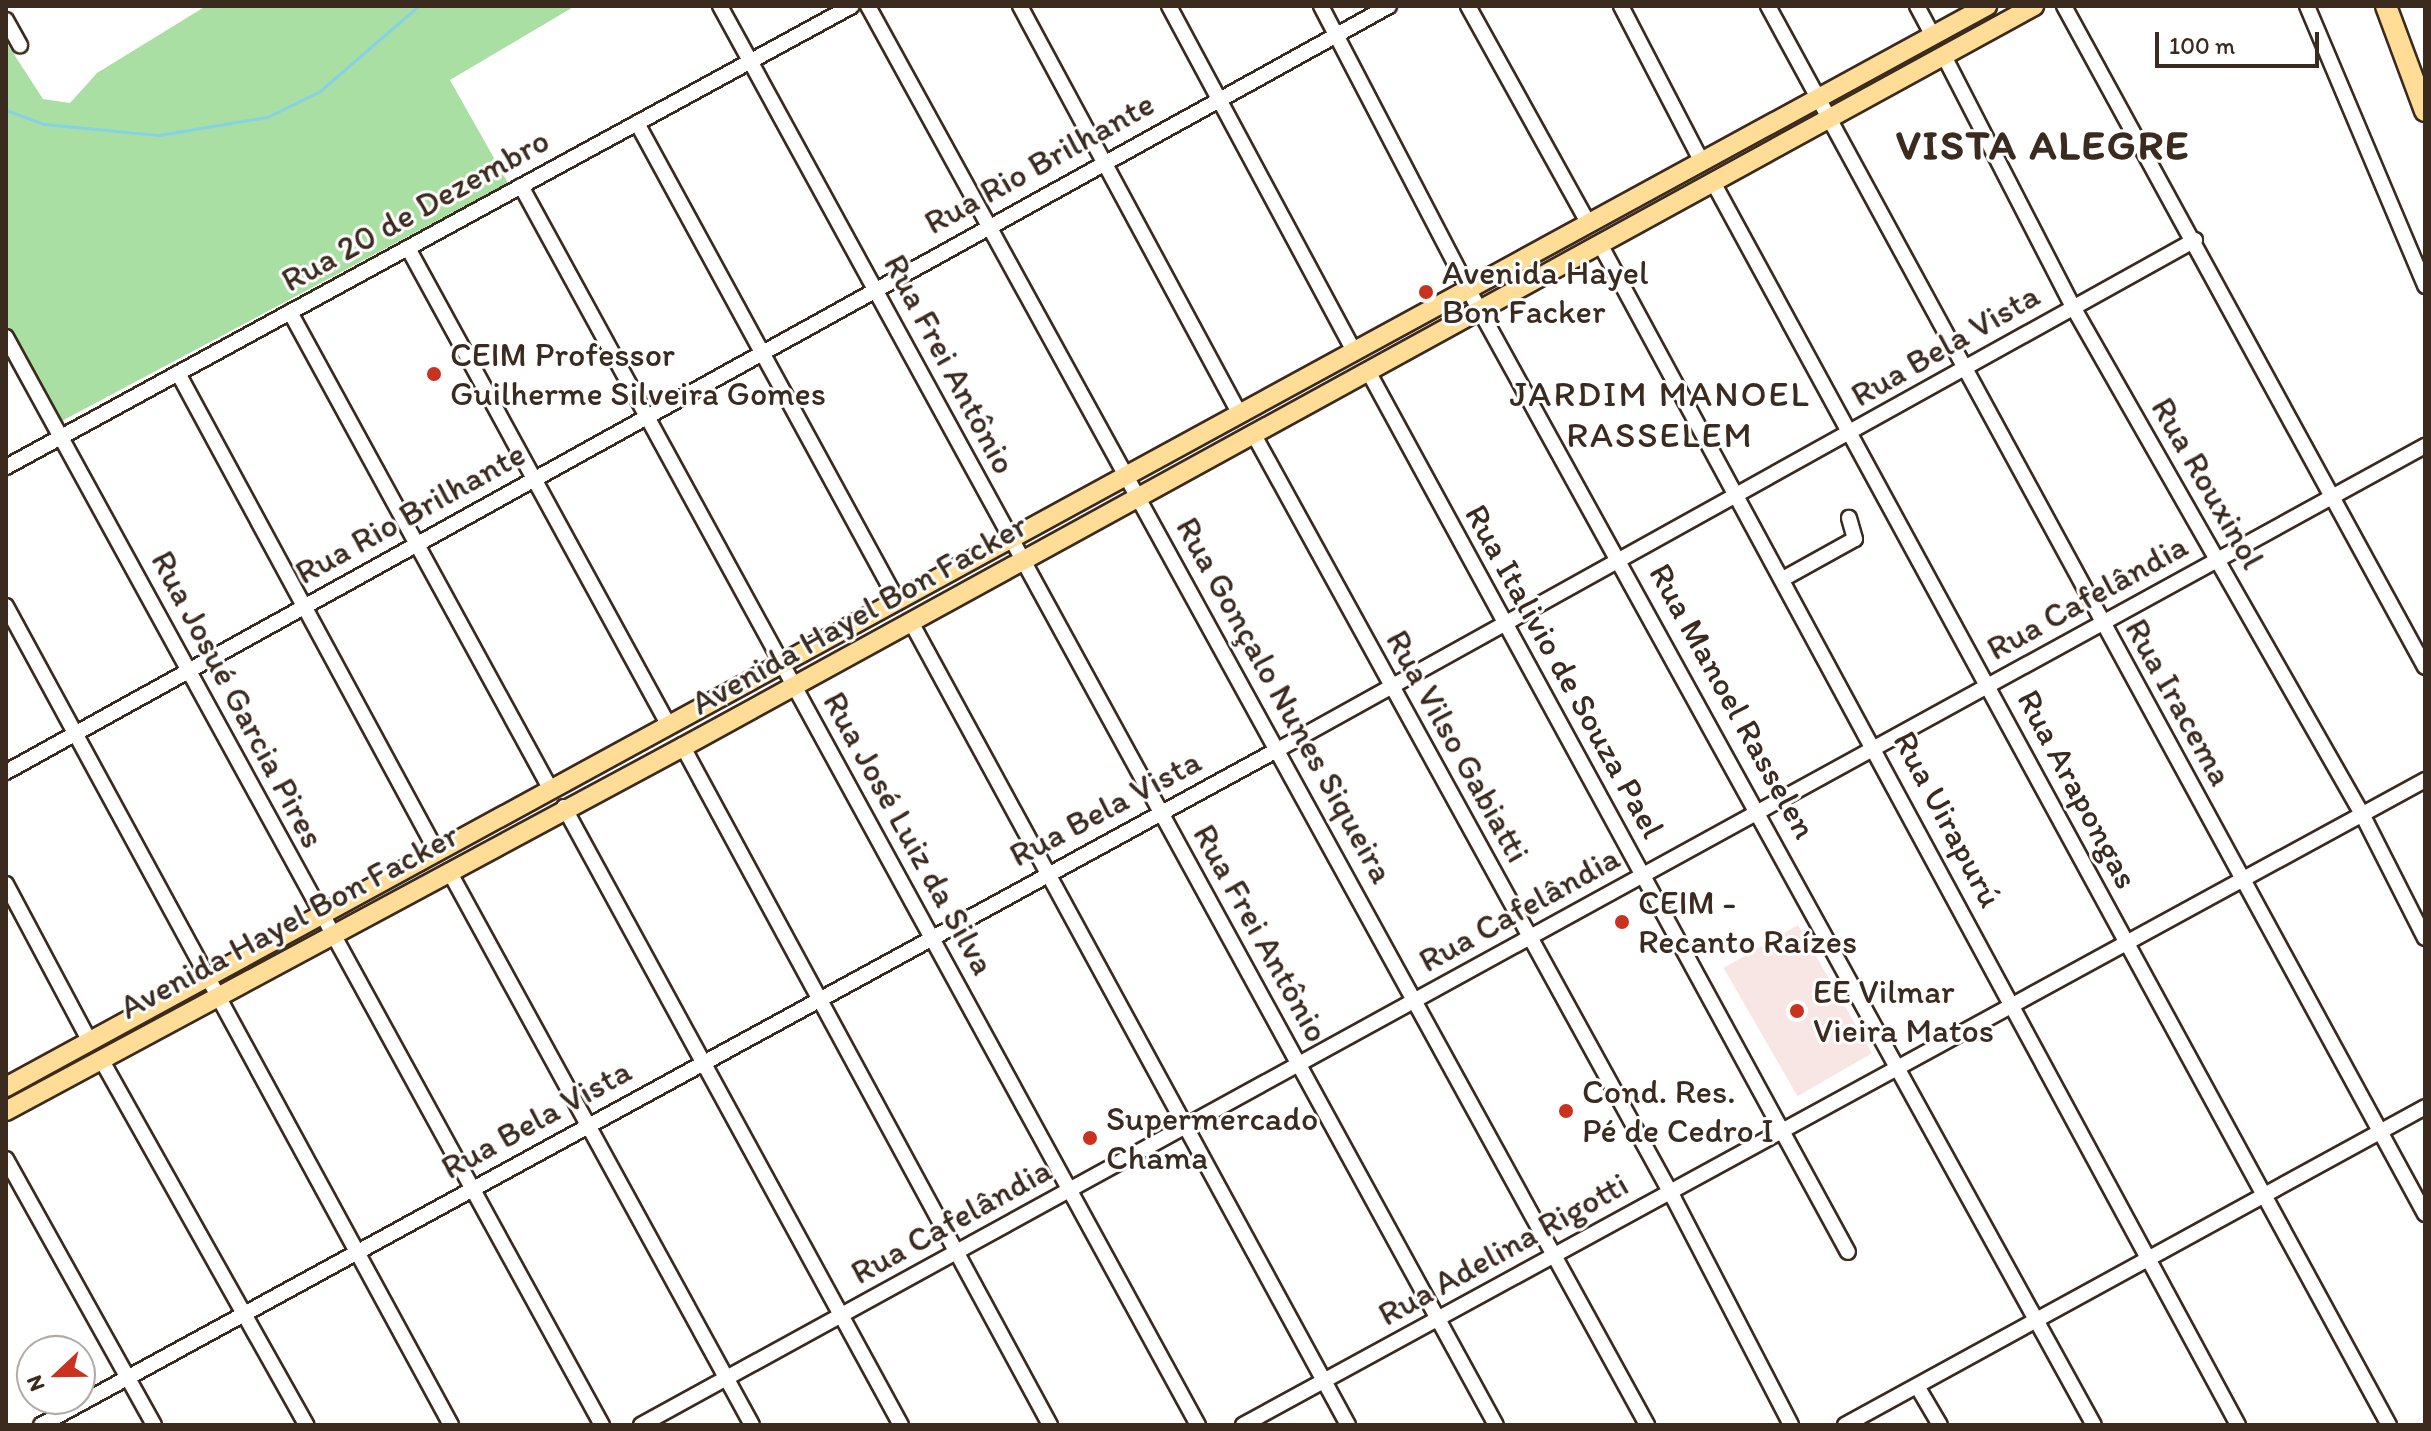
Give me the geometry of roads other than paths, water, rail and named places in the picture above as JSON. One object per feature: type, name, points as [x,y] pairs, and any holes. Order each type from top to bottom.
[{"type":"highway","points":[[2375,6],[2402,55]]},
{"type":"highway","points":[[2386,6],[2425,111]]},
{"type":"main road","name":"Avenida Hayel Bon Facker","points":[[6,1087],[1353,349],[1987,6]]},
{"type":"main road","name":"Avenida Hayel Bon Facker","points":[[6,1111],[564,807],[683,747],[2034,6]]},
{"type":"street","name":"Rua Frei Antônio","points":[[720,6],[1496,1425]]},
{"type":"street","name":"Rua 20 de Dezembro","points":[[6,467],[852,6]]},
{"type":"street","name":"Rua Gonçalo Nunes Siqueira","points":[[868,6],[992,224],[1125,475],[1140,496],[1647,1425]]},
{"type":"street","points":[[1020,6],[1239,412]]},
{"type":"street","points":[[1169,6],[1353,349]]},
{"type":"street","name":"Rua Manoel Rasselen","points":[[1321,6],[1467,287],[1760,811],[2094,1425]]},
{"type":"street","name":"Rua Rio Brilhante","points":[[6,772],[648,418],[875,287],[1389,6]]},
{"type":"street","points":[[1468,6],[1589,224]]},
{"type":"street","points":[[1621,6],[1702,162]]},
{"type":"street","name":"Rua Iracema","points":[[1768,6],[1961,369],[2425,1214]]},
{"type":"street","points":[[1917,6],[1933,36]]},
{"type":"street","points":[[2064,6],[2195,240],[2425,667]]},
{"type":"street","points":[[2307,6],[2425,286]]},
{"type":"street","points":[[6,20],[20,45]]},
{"type":"street","name":"Rua Rouxinol","points":[[1944,56],[2073,307],[2362,814],[2425,938]]},
{"type":"street","points":[[637,123],[897,600]]},
{"type":"street","name":"Rua Arapongas","points":[[1713,182],[2389,1425]]},
{"type":"street","name":"Rua José Luiz da Silva","points":[[521,186],[779,664],[794,686],[1198,1425]]},
{"type":"street","name":"Rua Bela Vista","points":[[41,1425],[821,1000],[1046,873],[1279,749],[1389,684],[1736,493],[1850,434],[2195,240]]},
{"type":"street","name":"Rua Uirapurú","points":[[1600,244],[1876,747],[2238,1425]]},
{"type":"street","points":[[408,248],[668,724]]},
{"type":"street","points":[[290,312],[551,790]]},
{"type":"street","name":"Rua Josué Garcia Pires","points":[[6,337],[602,1425]]},
{"type":"street","name":"Rua Italivio de Souza Pael","points":[[1368,371],[1502,623],[1848,1252]]},
{"type":"street","points":[[178,373],[437,852]]},
{"type":"street","name":"Rua Vilso Gabiatti","points":[[1254,435],[1670,1192],[1791,1425]]},
{"type":"street","name":"Rua Cafelândia","points":[[641,1425],[2425,446]]},
{"type":"street","points":[[1783,579],[1855,539],[1849,518]]},
{"type":"street","points":[[6,606],[205,979],[218,995],[451,1425]]},
{"type":"street","points":[[911,622],[1348,1425]]},
{"type":"street","points":[[683,747],[1050,1425]]},
{"type":"street","name":"Rua Adelina Rigotti","points":[[1243,1425],[2425,780]]},
{"type":"street","points":[[564,807],[901,1425]]},
{"type":"street","points":[[449,871],[591,1123],[752,1425]]},
{"type":"street","points":[[6,884],[89,1040]]},
{"type":"street","points":[[101,1059],[306,1425]]},
{"type":"street","points":[[1845,1425],[2425,1107]]},
{"type":"street","points":[[6,1159],[154,1425]]},
{"type":"street","points":[[1917,1386],[1940,1425]]},
{"type":"waterway","points":[[6,110],[44,124],[159,135],[267,117],[320,91],[418,6]]},
{"type":"place","name":"Avenida Hayel Bon Facker","points":[[1426,292]]},
{"type":"place","name":"CEIM Professor Guilherme Silveira Gomes","points":[[434,374]]},
{"type":"place","name":"CEIM - Recanto Raízes","points":[[1622,922]]},
{"type":"place","name":"EE Vilmar Vieira Matos","points":[[1797,1011]]},
{"type":"place","name":"Cond. Res. Pé de Cedro I","points":[[1566,1111]]},
{"type":"place","name":"Supermercado Chama","points":[[1090,1138]]},
{"type":"district","name":"VISTA ALEGRE","points":[[2043,145]]},
{"type":"district","name":"JARDIM MANOEL RASSELEM","points":[[1660,414]]}]
